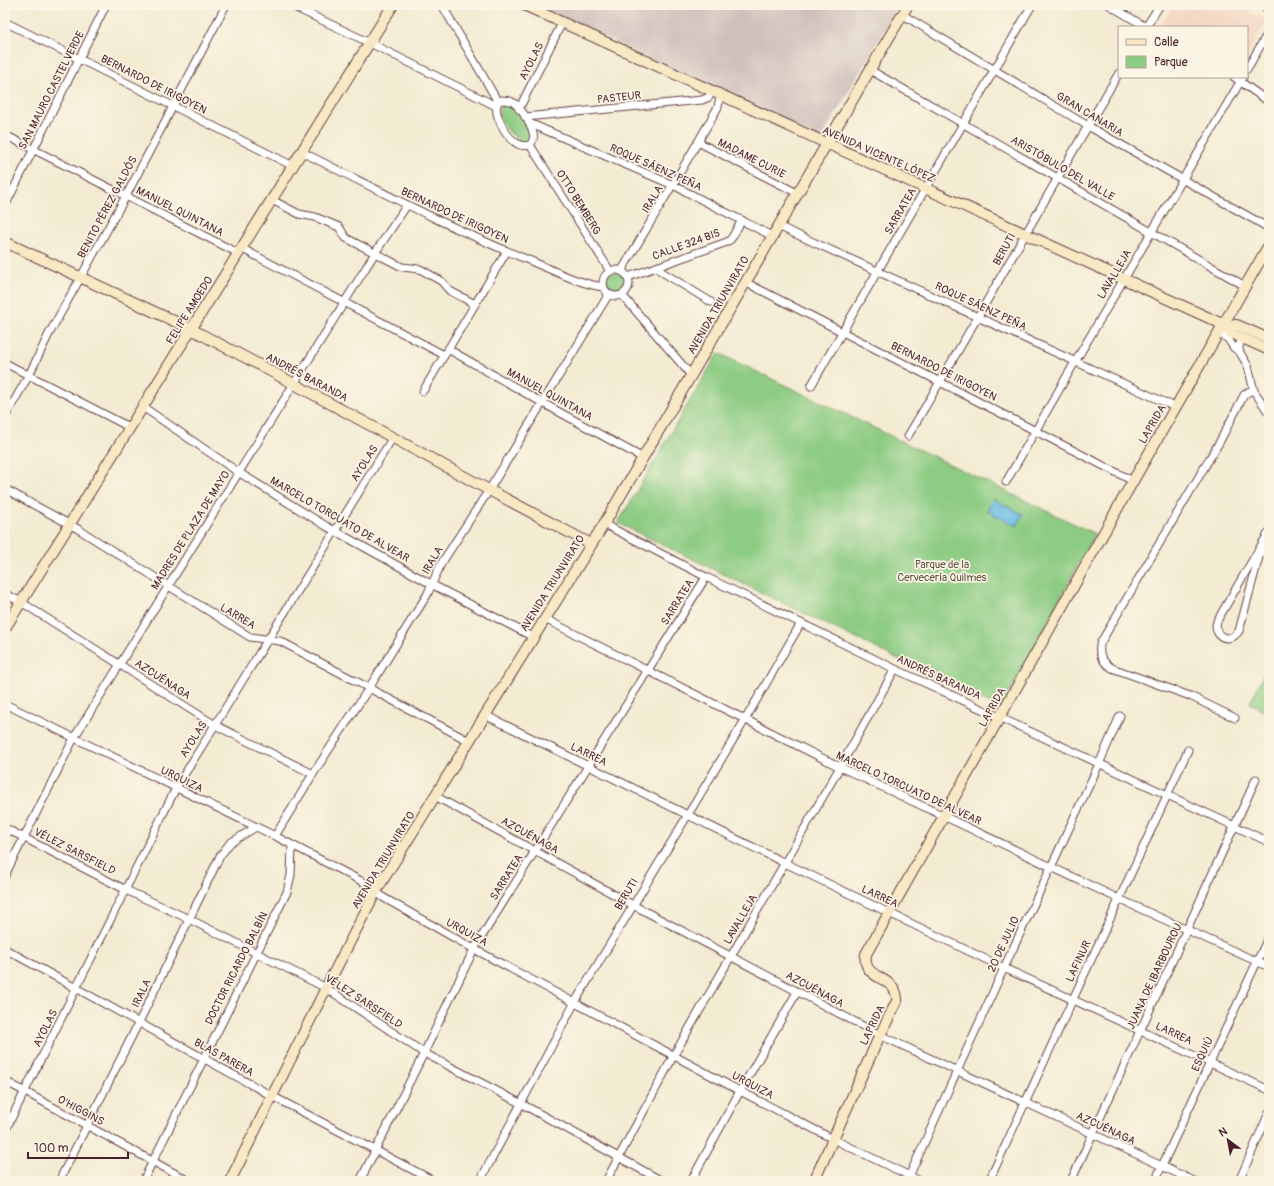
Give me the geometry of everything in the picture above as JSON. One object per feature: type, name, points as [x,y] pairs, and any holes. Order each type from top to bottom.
[{"type":"street","name":"SAN MAURO CASTELVERDE","points":[[5,206],[106,5]]},
{"type":"street","name":"BENITO PÉREZ GALDÓS","points":[[5,417],[29,375],[49,334],[82,278],[126,196],[226,5]]},
{"type":"street","points":[[290,5],[497,104]]},
{"type":"street","name":"FELIPE AMOEDO","points":[[5,628],[393,5]]},
{"type":"street","points":[[442,5],[497,104],[496,111],[500,122],[510,137],[518,144],[523,146],[530,145],[532,142],[533,133],[527,120],[519,109],[509,100],[502,100],[497,104]]},
{"type":"street","name":"AVENIDA VICENTE LÓPEZ","points":[[524,5],[716,94],[1124,279],[1221,329]]},
{"type":"street","name":"AVENIDA TRIUNVIRATO","points":[[230,1181],[376,891],[604,524],[908,5]]},
{"type":"street","name":"SARRATEA","points":[[811,386],[1032,5]]},
{"type":"street","points":[[1109,5],[1144,26]]},
{"type":"street","points":[[1147,26],[1160,5]]},
{"type":"street","points":[[1260,5],[1269,9]]},
{"type":"street","name":"GRAN CANARIA","points":[[902,15],[1088,126],[1269,228]]},
{"type":"street","name":"BERNARDO DE IRIGOYEN","points":[[5,22],[293,166]]},
{"type":"street","name":"AYOLAS","points":[[519,109],[562,23]]},
{"type":"street","points":[[1248,67],[1269,31]]},
{"type":"street","name":"ARISTÓBULO DEL VALLE","points":[[870,70],[1245,286]]},
{"type":"street","name":"BERUTI","points":[[908,436],[1118,75]]},
{"type":"street","points":[[1239,78],[1269,102]]},
{"type":"street","name":"LAVALLEJA","points":[[1006,482],[1182,180],[1239,78]]},
{"type":"street","name":"PASTEUR","points":[[527,120],[702,100],[716,94]]},
{"type":"street","name":"IRALA","points":[[622,270],[718,107],[716,94]]},
{"type":"street","name":"ROQUE SÁENZ PEÑA","points":[[527,120],[673,185],[772,236]]},
{"type":"street","name":"MANUEL QUINTANA","points":[[5,135],[126,196],[240,250],[446,352],[643,458]]},
{"type":"street","name":"MADAME CURIE","points":[[698,142],[797,193]]},
{"type":"street","name":"OTTO BEMBERG","points":[[530,145],[610,271]]},
{"type":"street","name":"BERNARDO DE IRIGOYEN","points":[[302,152],[407,205],[507,251],[585,283],[603,287]]},
{"type":"street","points":[[272,200],[299,214],[315,216],[338,227],[346,238],[405,269],[420,269],[441,281],[450,291],[475,304]]},
{"type":"street","name":"MADRES DE PLAZA DE MAYO","points":[[5,875],[25,838],[74,738],[238,472],[295,384],[344,302],[407,205]]},
{"type":"street","name":"CALLE 324 BIS","points":[[628,277],[727,242],[731,239],[742,220]]},
{"type":"street","name":"ROQUE SÁENZ PEÑA","points":[[778,226],[979,316],[1075,362],[1175,407]]},
{"type":"street","name":"ANDRÉS BARANDA","points":[[5,242],[191,329],[591,544]]},
{"type":"street","name":"LAPRIDA","points":[[814,1181],[897,1001],[897,996],[893,986],[870,972],[867,968],[865,960],[866,954],[1175,407],[1269,245]]},
{"type":"street","points":[[423,391],[507,251]]},
{"type":"street","points":[[657,267],[662,272],[711,302]]},
{"type":"street","points":[[618,269],[622,270],[628,277],[630,285],[626,292],[622,295],[618,296],[609,294],[603,287],[604,278],[610,271],[618,269]]},
{"type":"street","name":"BERNARDO DE IRIGOYEN","points":[[745,282],[1133,481]]},
{"type":"street","name":"IRALA","points":[[275,836],[427,595],[441,564],[489,490],[541,402],[609,294]]},
{"type":"street","points":[[622,295],[691,375]]},
{"type":"street","points":[[1221,329],[1237,325],[1269,340]]},
{"type":"street","points":[[1221,329],[1269,350]]},
{"type":"street","points":[[1221,329],[1234,348],[1239,351],[1248,366],[1254,391],[1269,413]]},
{"type":"street","points":[[1239,351],[1239,345],[1243,339]]},
{"type":"street","points":[[5,363],[130,427]]},
{"type":"street","points":[[1235,718],[1190,696],[1112,668],[1101,642],[1220,441],[1244,395],[1250,391],[1254,391]]},
{"type":"street","name":"MARCELO TORCUATO DE ALVEAR","points":[[143,406],[238,472],[334,531],[533,637]]},
{"type":"street","name":"AYOLAS","points":[[5,1131],[176,788],[393,437]]},
{"type":"street","name":"LARREA","points":[[5,489],[70,524],[250,637],[280,641],[469,741]]},
{"type":"street","name":"ANDRÉS BARANDA","points":[[604,524],[706,577],[895,669],[1269,842]]},
{"type":"street","points":[[1263,542],[1239,631],[1233,637],[1228,639],[1223,637],[1217,631],[1217,620],[1263,542],[1269,532]]},
{"type":"street","name":"SARRATEA","points":[[360,1181],[474,949],[706,577]]},
{"type":"street","name":"AZCUÉNAGA","points":[[5,594],[21,602],[215,725],[313,774]]},
{"type":"street","name":"MARCELO TORCUATO DE ALVEAR","points":[[545,619],[840,767],[1119,899],[1269,967]]},
{"type":"street","name":"BERUTI","points":[[480,1181],[520,1103],[575,1002],[801,624]]},
{"type":"street","name":"LAVALLEJA","points":[[606,1181],[674,1055],[895,669]]},
{"type":"street","name":"URQUIZA","points":[[5,704],[275,836],[365,882],[384,898],[474,949],[908,1179],[920,1181]]},
{"type":"street","name":"LARREA","points":[[485,715],[785,863],[1004,968],[1269,1090]]},
{"type":"street","name":"20 DE JULIO","points":[[908,1179],[1120,716]]},
{"type":"street","name":"LAFINUR","points":[[988,1181],[1168,796],[1188,750]]},
{"type":"street","name":"JUANA DE IBARBOUROU","points":[[1071,1181],[1236,827],[1256,779]]},
{"type":"street","name":"AZCUÉNAGA","points":[[435,796],[880,1036],[1194,1181]]},
{"type":"street","name":"IRALA","points":[[59,1181],[225,848],[236,838],[256,827]]},
{"type":"street","name":"VÉLEZ SARSFIELD","points":[[5,828],[126,890],[189,919],[326,988],[424,1053],[520,1103],[662,1181]]},
{"type":"street","name":"DOCTOR RICARDO BALBÍN","points":[[143,1181],[290,885],[292,846]]},
{"type":"street","name":"ESQUIÚ","points":[[1155,1181],[1269,936]]},
{"type":"street","name":"BLAS PARERA","points":[[5,949],[204,1057],[272,1096],[434,1181]]},
{"type":"street","points":[[691,1181],[740,1091],[797,992]]},
{"type":"street","name":"O'HIGGINS","points":[[5,1081],[189,1181]]},
{"type":"street","points":[[1239,1181],[1269,1113]]},
{"type":"shaded area","points":[[535,5],[899,5],[821,139]]},
{"type":"shaded area","points":[[1173,5],[1235,5],[1268,21],[1248,53],[1248,26],[1160,26]]},
{"type":"green space","points":[[503,103],[508,104],[517,110],[523,118],[531,133],[529,143],[524,144],[503,124],[499,115],[500,105]]},
{"type":"green space","points":[[616,272],[624,275],[627,283],[624,291],[616,294],[608,291],[605,283],[608,275]]},
{"type":"green space","name":"Parque de la Cervecería Quilmes","points":[[718,353],[1095,534],[1001,709],[618,523]]},
{"type":"green space","points":[[1264,674],[1269,677],[1269,702],[1265,711],[1250,703]]},
{"type":"water","points":[[993,499],[1023,514],[1017,526],[987,511]]}]
